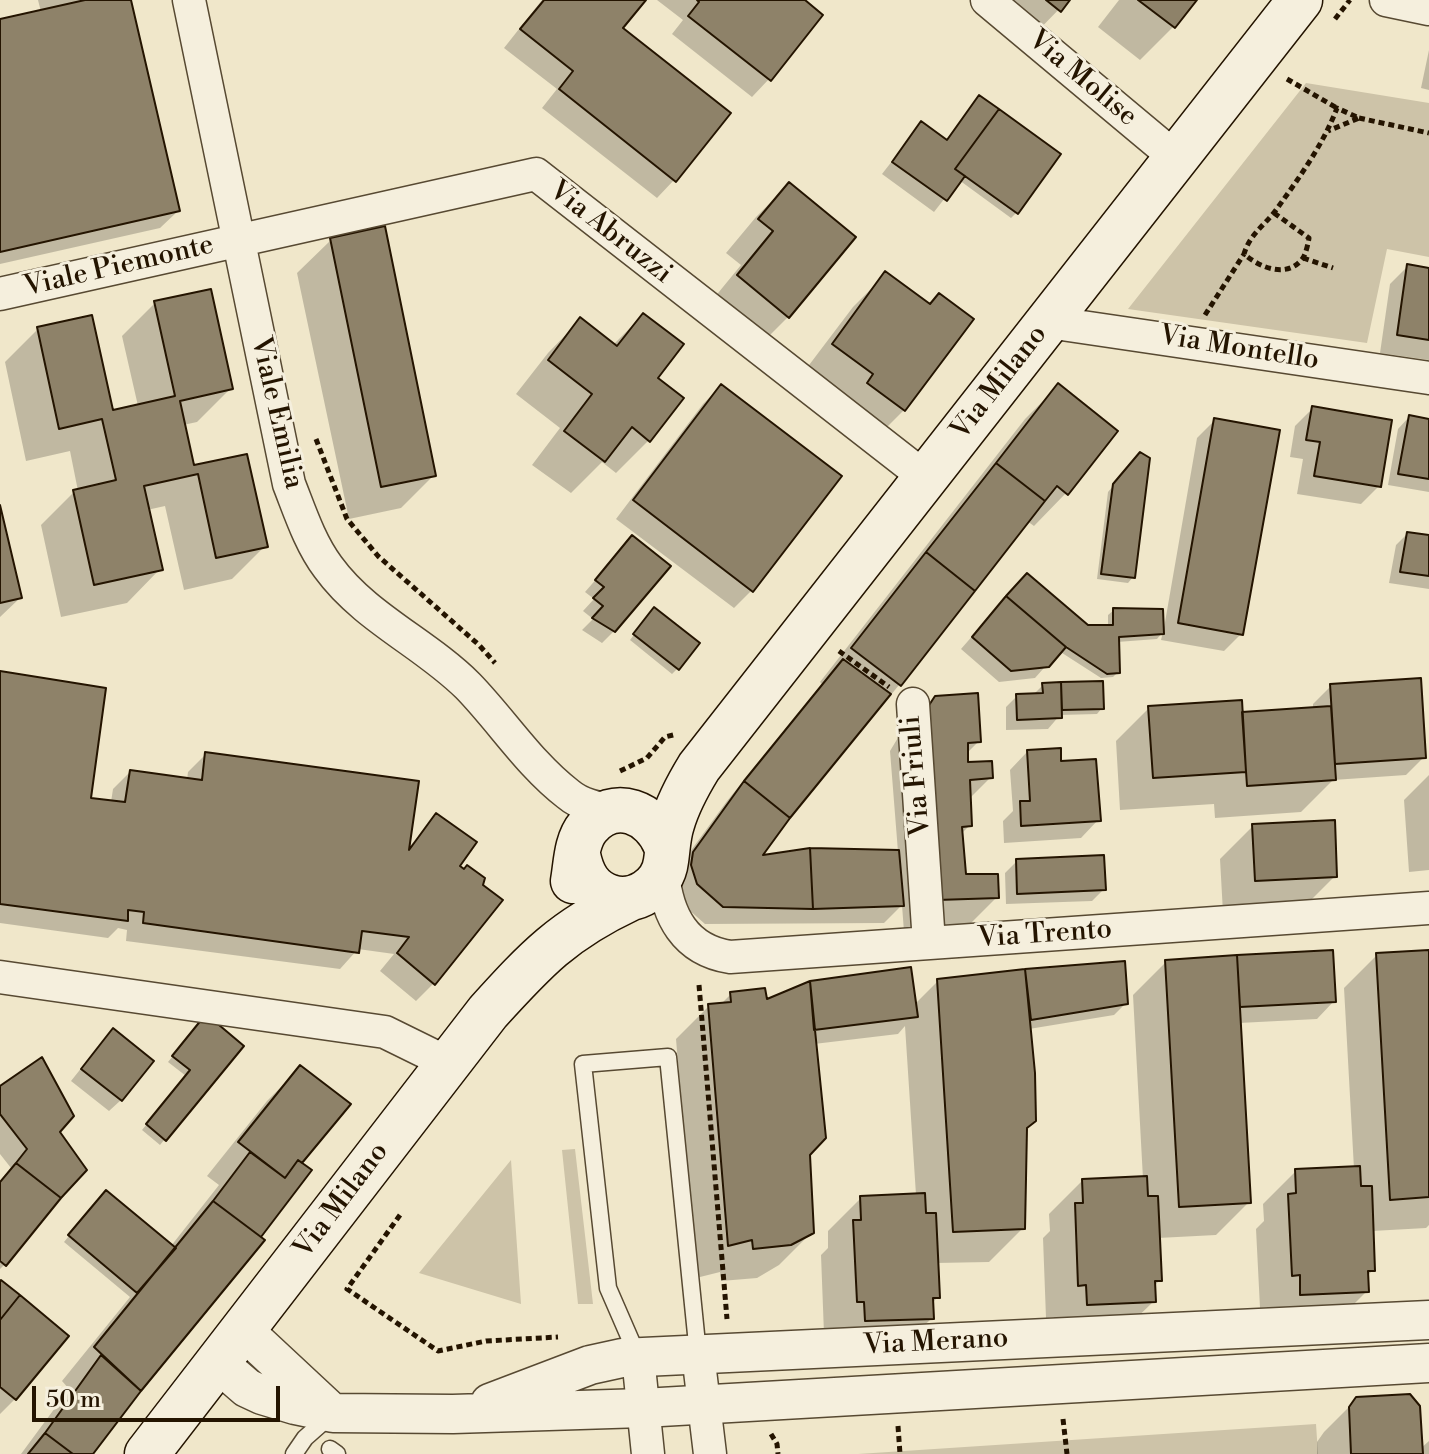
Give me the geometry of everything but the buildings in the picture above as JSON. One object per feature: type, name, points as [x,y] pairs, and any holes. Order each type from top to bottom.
[{"type":"main road","name":"Via Milano","points":[[147,1454],[488,1012],[543,953],[653,873],[683,794],[703,762],[1300,0]]},
{"type":"main road","name":"Via Milano","points":[[543,953],[570,895],[581,839],[588,826],[616,798],[659,797],[703,762]]},
{"type":"main road","points":[[578,855],[588,883],[600,893],[614,898],[653,873],[661,832],[653,822],[616,798]]},
{"type":"street","name":"Viale Emilia","points":[[189,0],[289,484],[312,540],[328,567],[361,604],[466,685],[549,778],[571,797],[593,808],[616,798]]},
{"type":"street","name":"Via Molise","points":[[987,0],[1176,158]]},
{"type":"street","points":[[1386,0],[1429,9]]},
{"type":"street","name":"Via Abruzzi","points":[[238,240],[536,174],[926,478]]},
{"type":"street","name":"Viale Piemonte","points":[[0,294],[238,240]]},
{"type":"street","name":"Via Montello","points":[[1048,322],[1429,378]]},
{"type":"street","name":"Via Friuli","points":[[913,704],[929,943]]},
{"type":"street","name":"Viale Emilia","points":[[549,778],[578,855]]},
{"type":"street","name":"Via Trento","points":[[653,873],[685,936],[697,947],[730,957],[1429,908]]},
{"type":"street","points":[[0,977],[385,1032],[448,1063]]},
{"type":"street","name":"Via Merano","points":[[334,1439],[453,1414],[489,1404],[590,1365],[697,1342],[1429,1320]]},
{"type":"street","points":[[697,1342],[710,1454]]},
{"type":"street","points":[[231,1346],[334,1439]]},
{"type":"street","points":[[638,1357],[648,1454]]},
{"type":"street","name":"Via Merano","points":[[453,1414],[643,1408],[1429,1363]]},
{"type":"lane","points":[[638,1357],[608,1288],[583,1064],[668,1057],[697,1342]]},
{"type":"lane","points":[[294,1454],[305,1438],[334,1439]]},
{"type":"path","points":[[1287,79],[1359,118],[1429,133]]},
{"type":"path","points":[[1274,213],[1309,238],[1303,258],[1286,270],[1268,269],[1255,264],[1244,254],[1248,239],[1274,213],[1328,131],[1337,108]]},
{"type":"path","points":[[1328,131],[1359,118]]},
{"type":"path","points":[[1303,258],[1333,268]]},
{"type":"path","points":[[313,428],[347,519],[378,556],[479,645],[499,668]]},
{"type":"path","name":"Via Friuli","points":[[836,648],[913,704]]},
{"type":"path","points":[[616,798],[617,772],[647,758],[665,737],[681,733],[703,762]]},
{"type":"path","points":[[697,1342],[728,1328],[699,985]]},
{"type":"path","points":[[400,1215],[347,1289],[438,1351],[486,1341],[560,1337]]},
{"type":"path","points":[[1063,1416],[1067,1454]]},
{"type":"shaded area","points":[[1306,83],[1429,103],[1429,257],[1387,249],[1367,343],[1128,309]]},
{"type":"shaded area","points":[[575,1149],[593,1304],[578,1304],[562,1150]]},
{"type":"shaded area","points":[[511,1160],[521,1304],[419,1273]]},
{"type":"shaded area","points":[[1316,1424],[1318,1454],[858,1454]]}]
